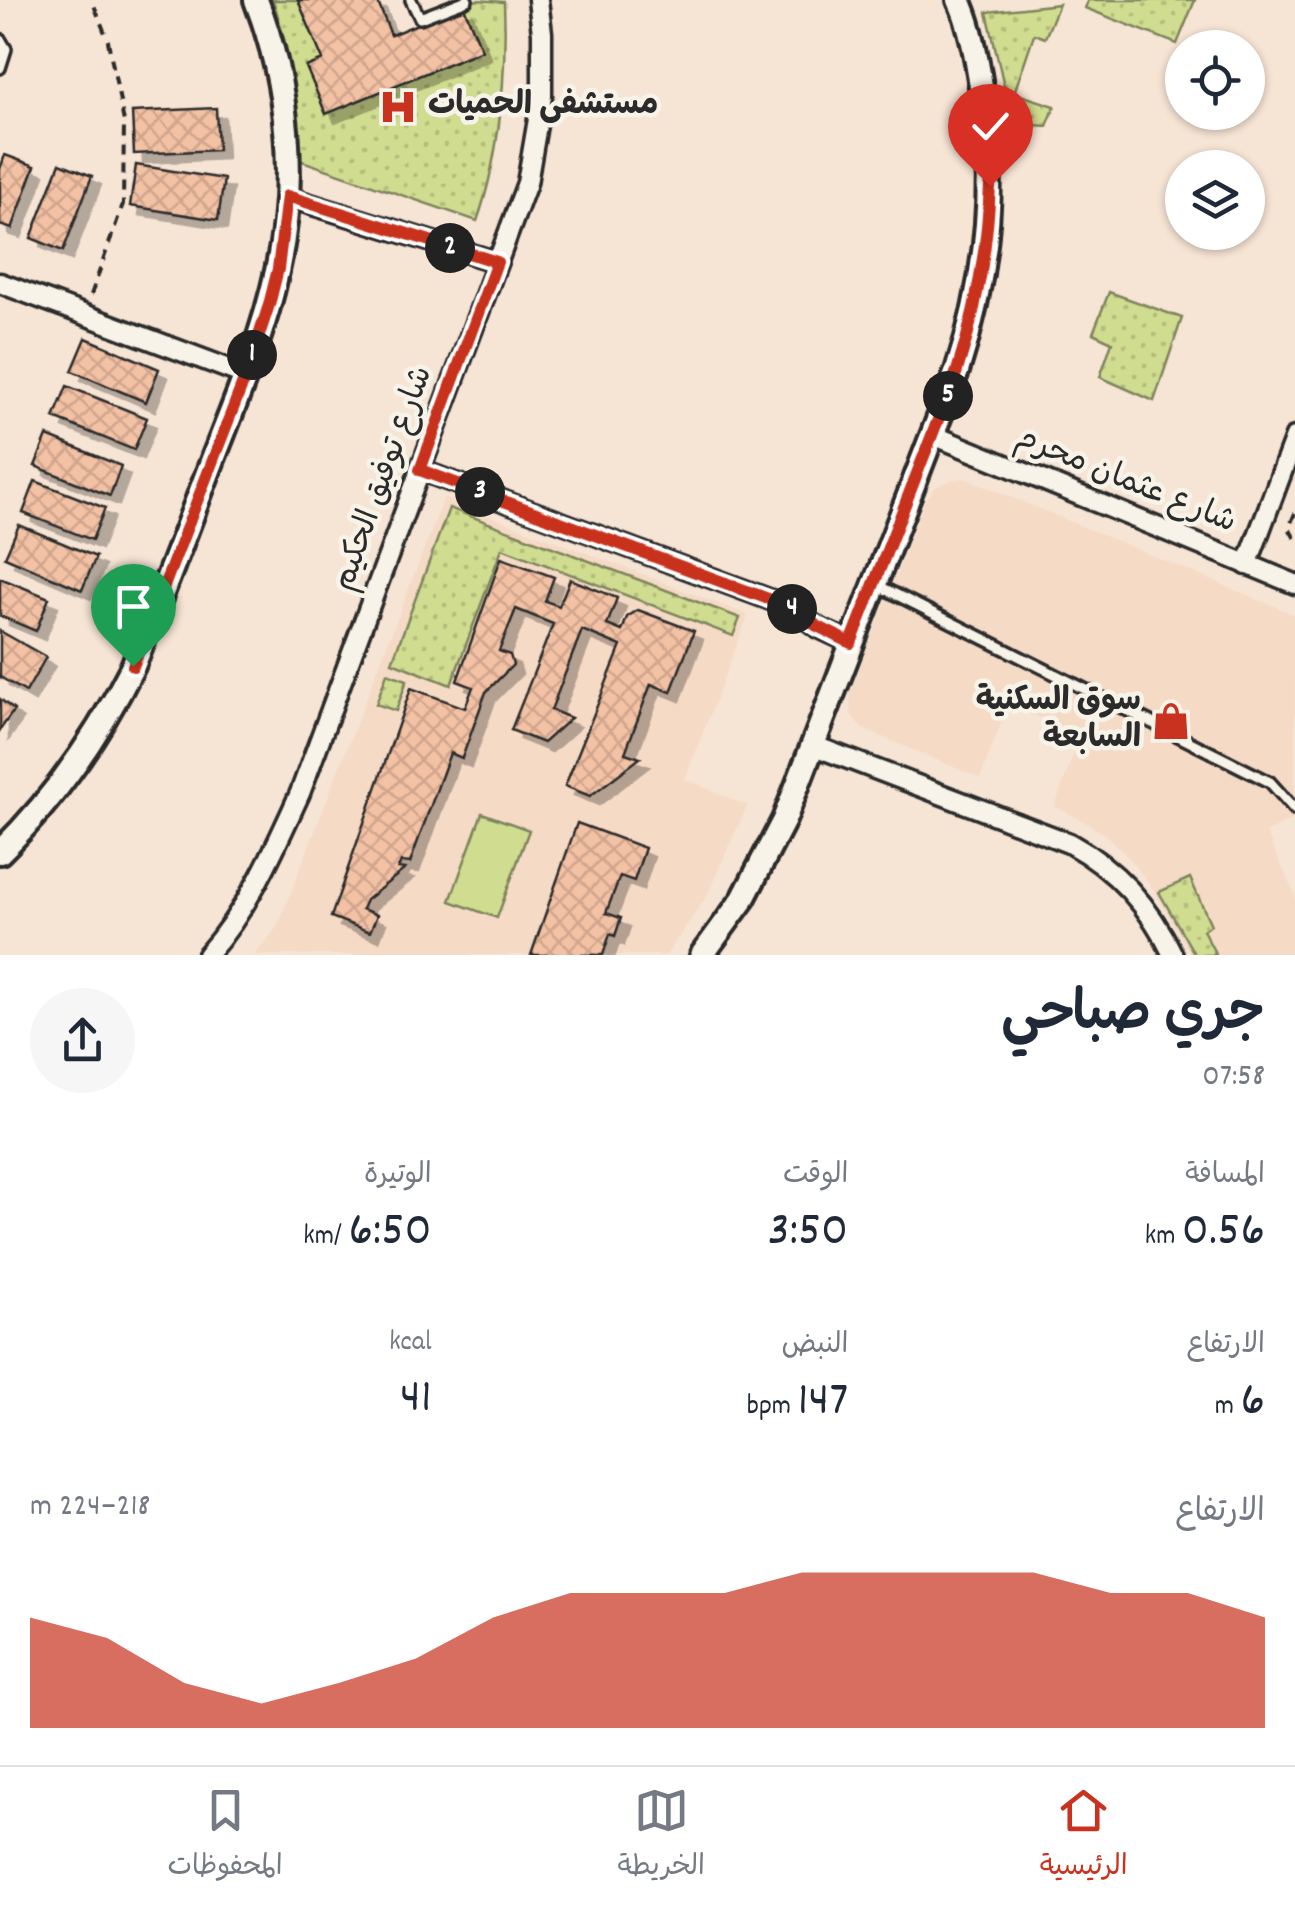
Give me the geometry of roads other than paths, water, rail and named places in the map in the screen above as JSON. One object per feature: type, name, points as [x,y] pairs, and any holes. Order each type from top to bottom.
[{"type":"street","points":[[0,852],[58,790],[112,710],[151,622],[269,305],[278,269],[287,196],[286,123],[273,51],[256,0]]},
{"type":"street","name":"شارع توفيق الحكيم","points":[[207,955],[265,870],[300,793],[527,183],[542,96],[538,0]]},
{"type":"street","points":[[702,955],[743,899],[784,820],[969,335],[988,224],[989,141],[976,54],[959,0]]},
{"type":"street","points":[[287,196],[497,262]]},
{"type":"street","points":[[0,283],[246,375]]},
{"type":"street","name":"شارع عثمان محرم","points":[[933,434],[1295,584]]},
{"type":"street","points":[[1247,565],[1295,436]]},
{"type":"street","points":[[420,470],[790,607],[851,643]]},
{"type":"street","points":[[812,746],[1086,852],[1132,892],[1158,926],[1173,955]]},
{"type":"lane","points":[[411,0],[420,18],[468,0]]},
{"type":"lane","points":[[0,39],[6,49],[0,68]]},
{"type":"lane","points":[[875,584],[1270,782],[1295,810]]},
{"type":"place","name":"مستشفى الحميات","points":[[398,107]]},
{"type":"place","name":"سوق السكنية السابعة","points":[[1171,721]]}]
